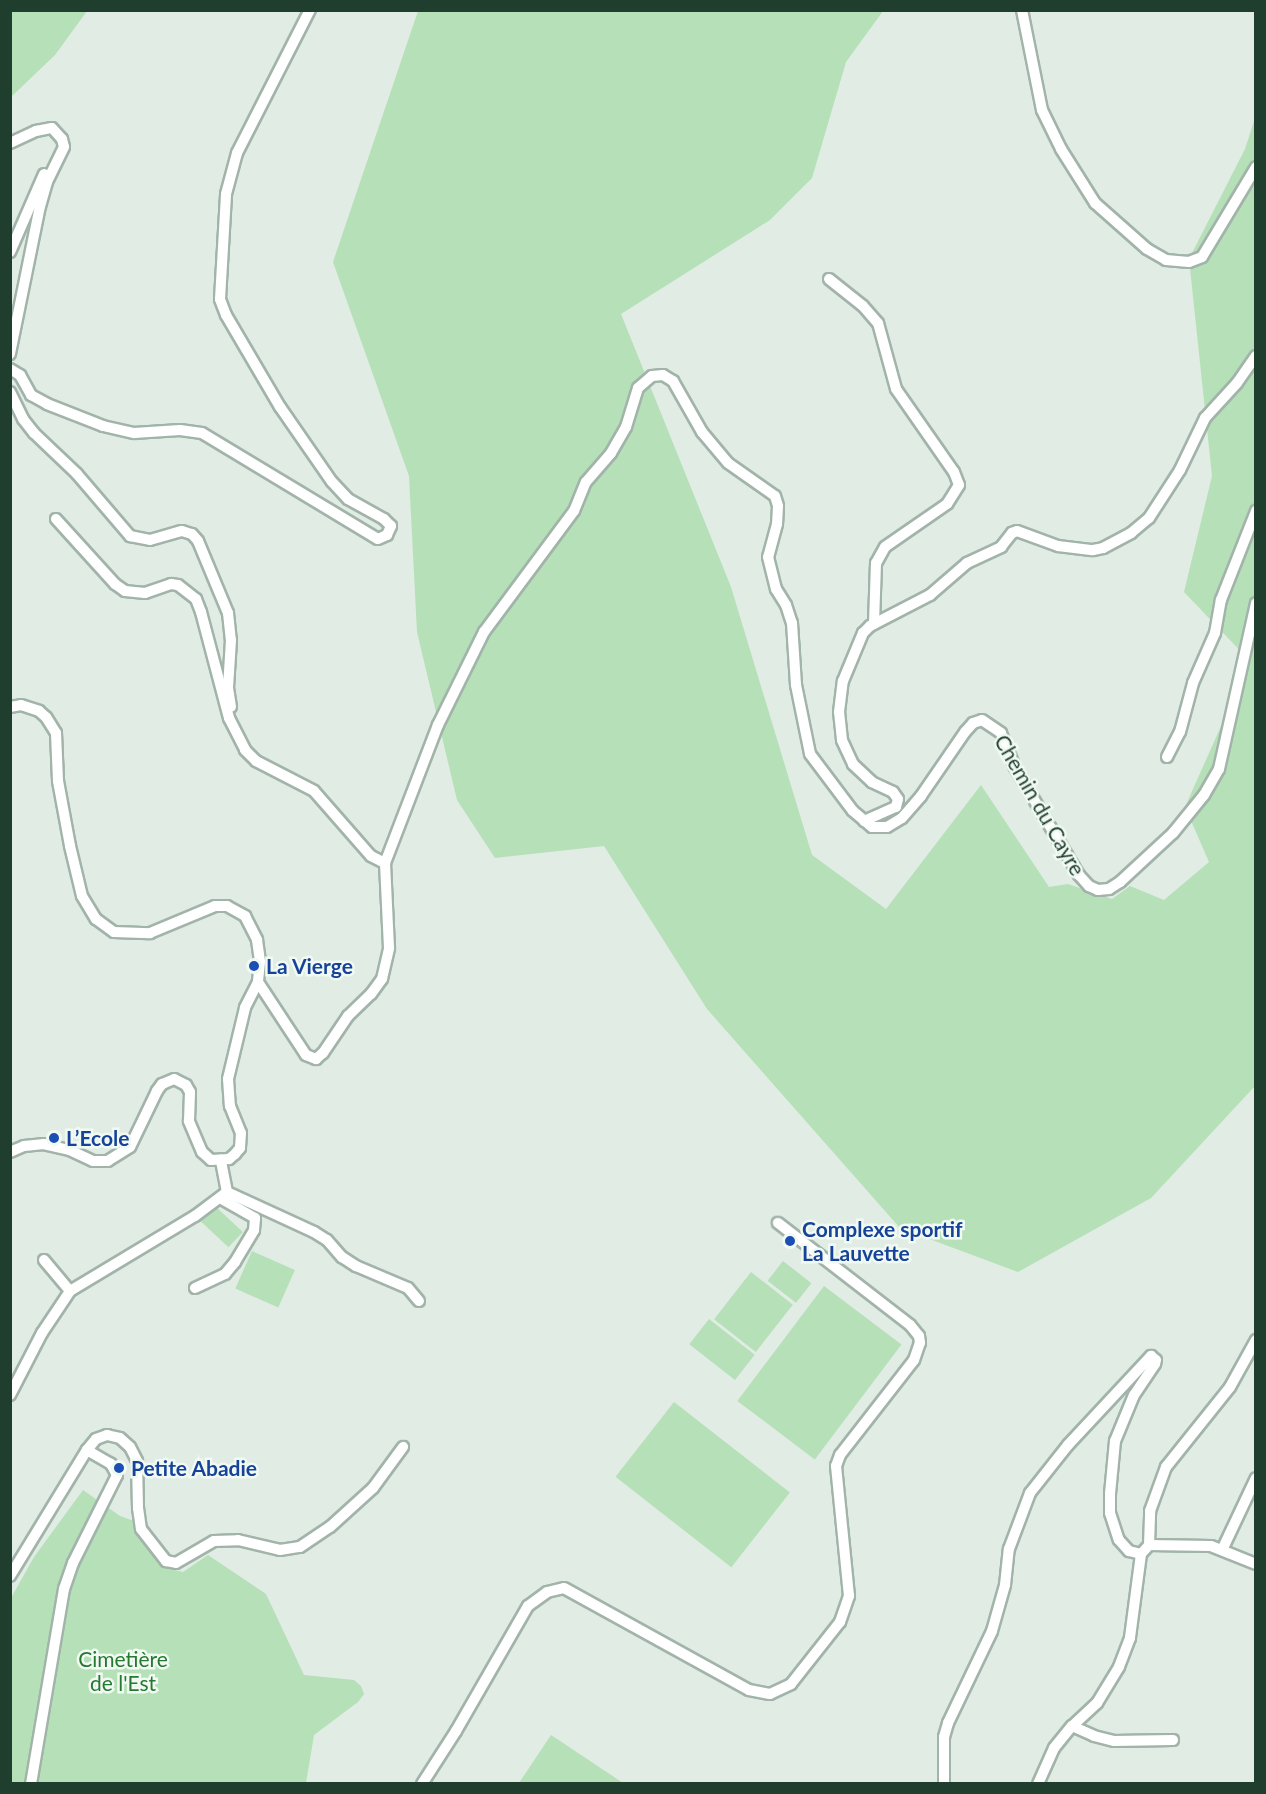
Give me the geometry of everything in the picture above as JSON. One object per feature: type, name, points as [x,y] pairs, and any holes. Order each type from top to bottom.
[{"type":"street","points":[[10,369],[20,375],[31,395],[47,405],[103,426],[134,433],[180,430],[202,433],[378,538],[387,536],[391,526],[384,519],[348,499],[332,482],[280,407],[226,315],[220,299],[226,194],[237,153],[310,10]]},
{"type":"street","points":[[1022,10],[1042,110],[1061,149],[1095,203],[1147,249],[1166,261],[1189,262],[1202,257],[1256,166]]},
{"type":"street","points":[[10,143],[46,128],[56,131],[58,138],[56,150],[10,252]]},
{"type":"street","points":[[10,354],[40,206],[47,182],[64,147],[62,139],[58,138]]},
{"type":"street","points":[[829,279],[863,306],[878,323],[896,389],[954,472],[959,485],[947,504],[885,547],[876,563],[874,624]]},
{"type":"street","points":[[258,982],[306,1054],[316,1059],[323,1053],[348,1016],[371,994],[382,979],[389,948],[385,863],[438,726],[484,632],[574,511],[586,482],[620,439],[632,413],[638,388],[649,378],[663,375],[673,381],[702,432],[728,463],[775,496],[778,507],[777,524],[768,557],[776,589],[786,605],[792,623],[796,685],[810,754],[853,811],[864,821],[896,807],[898,799],[893,792],[872,782],[853,764],[842,740],[839,712],[843,681],[864,633],[874,624],[930,595],[967,563],[1001,547],[1012,532],[1017,531],[1058,546],[1103,548],[1143,525],[1180,470],[1205,418],[1237,383],[1256,356]]},
{"type":"street","points":[[10,392],[23,419],[34,433],[77,474],[130,536],[150,540],[182,531],[192,534],[198,541],[228,613],[231,640],[229,718]]},
{"type":"street","points":[[1167,757],[1180,732],[1193,683],[1215,633],[1224,590],[1256,511]]},
{"type":"street","points":[[56,519],[115,584],[125,591],[145,593],[171,584],[178,585],[196,599],[236,737],[256,762],[314,791],[371,856],[385,863]]},
{"type":"street","name":"Chemin du Cayre","points":[[864,821],[872,827],[887,827],[902,818],[921,796],[965,732],[974,723],[982,720],[1001,732],[1014,766],[1078,875],[1089,886],[1098,890],[1109,889],[1120,882],[1173,833],[1204,795],[1219,769],[1256,603]]},
{"type":"street","points":[[10,707],[21,705],[39,711],[52,724],[56,733],[58,781],[70,846],[82,896],[96,919],[114,932],[150,933],[215,906],[237,910],[245,916],[257,940],[260,962],[258,982],[245,1008],[228,1079],[230,1106],[242,1140],[235,1154],[221,1160],[211,1160],[202,1152],[189,1121],[190,1092],[186,1085],[174,1079],[162,1084],[157,1091],[130,1147],[108,1161],[93,1161],[69,1150],[44,1144],[24,1146],[10,1152]]},
{"type":"street","points":[[195,1288],[225,1274],[254,1230],[255,1218],[224,1195],[221,1160]]},
{"type":"street","points":[[10,1395],[42,1333],[70,1291],[224,1195]]},
{"type":"street","points":[[224,1195],[314,1232],[327,1240],[342,1257],[356,1266],[408,1288],[419,1301]]},
{"type":"street","points":[[422,1784],[456,1731],[528,1606],[547,1592],[564,1588],[749,1690],[770,1694],[791,1684],[840,1622],[849,1596],[836,1466],[840,1455],[914,1360],[920,1343],[919,1336],[910,1324],[778,1223]]},
{"type":"street","points":[[44,1260],[70,1291]]},
{"type":"street","points":[[1038,1784],[1054,1748],[1072,1726],[1096,1703],[1119,1667],[1130,1638],[1141,1554],[1149,1545],[1153,1496],[1166,1467],[1230,1387],[1256,1341]]},
{"type":"street","points":[[944,1784],[944,1737],[992,1631],[1005,1586],[1009,1549],[1026,1502],[1041,1476],[1068,1445],[1147,1358],[1154,1358],[1155,1364],[1134,1395],[1115,1442],[1110,1494],[1110,1513],[1119,1539],[1129,1551],[1141,1554]]},
{"type":"street","points":[[10,1576],[96,1438],[107,1435],[120,1438],[130,1448],[137,1461],[141,1529],[166,1561],[176,1563],[214,1541],[228,1539],[280,1550],[300,1547],[330,1527],[373,1488],[404,1447]]},
{"type":"street","points":[[32,1784],[68,1577],[117,1475],[111,1464],[87,1450]]},
{"type":"street","points":[[1223,1548],[1256,1478]]},
{"type":"street","points":[[1149,1545],[1194,1544],[1223,1548],[1256,1563]]},
{"type":"street","points":[[1072,1726],[1094,1736],[1114,1741],[1173,1740]]},
{"type":"green space","points":[[11,10],[87,11],[55,55],[11,97]]},
{"type":"green space","points":[[418,11],[883,11],[846,62],[812,178],[770,220],[621,314],[731,587],[812,855],[886,909],[981,785],[1049,887],[1068,884],[1112,899],[1130,886],[1164,900],[1209,862],[1185,807],[1250,661],[1184,592],[1212,476],[1189,259],[1245,149],[1255,118],[1255,1086],[1151,1198],[1018,1272],[900,1228],[707,1009],[604,846],[495,858],[457,800],[417,632],[409,476],[333,262]]},
{"type":"green space","points":[[215,1206],[243,1232],[228,1247],[201,1221]]},
{"type":"green space","points":[[252,1251],[295,1270],[278,1308],[235,1288]]},
{"type":"green space","points":[[783,1261],[811,1283],[796,1303],[768,1281]]},
{"type":"green space","points":[[751,1272],[793,1305],[756,1352],[714,1319]]},
{"type":"green space","points":[[824,1286],[901,1344],[815,1459],[737,1401]]},
{"type":"green space","points":[[709,1319],[755,1355],[735,1380],[689,1344]]},
{"type":"green space","points":[[674,1402],[790,1493],[731,1567],[616,1477]]},
{"type":"green space","name":"Cimetière de l'Est","points":[[83,1490],[120,1516],[134,1521],[157,1559],[171,1569],[183,1572],[208,1555],[266,1594],[304,1675],[354,1680],[361,1686],[364,1694],[358,1702],[314,1735],[306,1783],[11,1784],[11,1598],[34,1557]]},
{"type":"green space","points":[[551,1735],[623,1783],[519,1783]]},
{"type":"place","name":"La Vierge","points":[[254,966]]},
{"type":"place","name":"L’Ecole","points":[[54,1138]]},
{"type":"place","name":"Complexe sportif La Lauvette","points":[[790,1241]]},
{"type":"place","name":"Petite Abadie","points":[[119,1468]]}]
